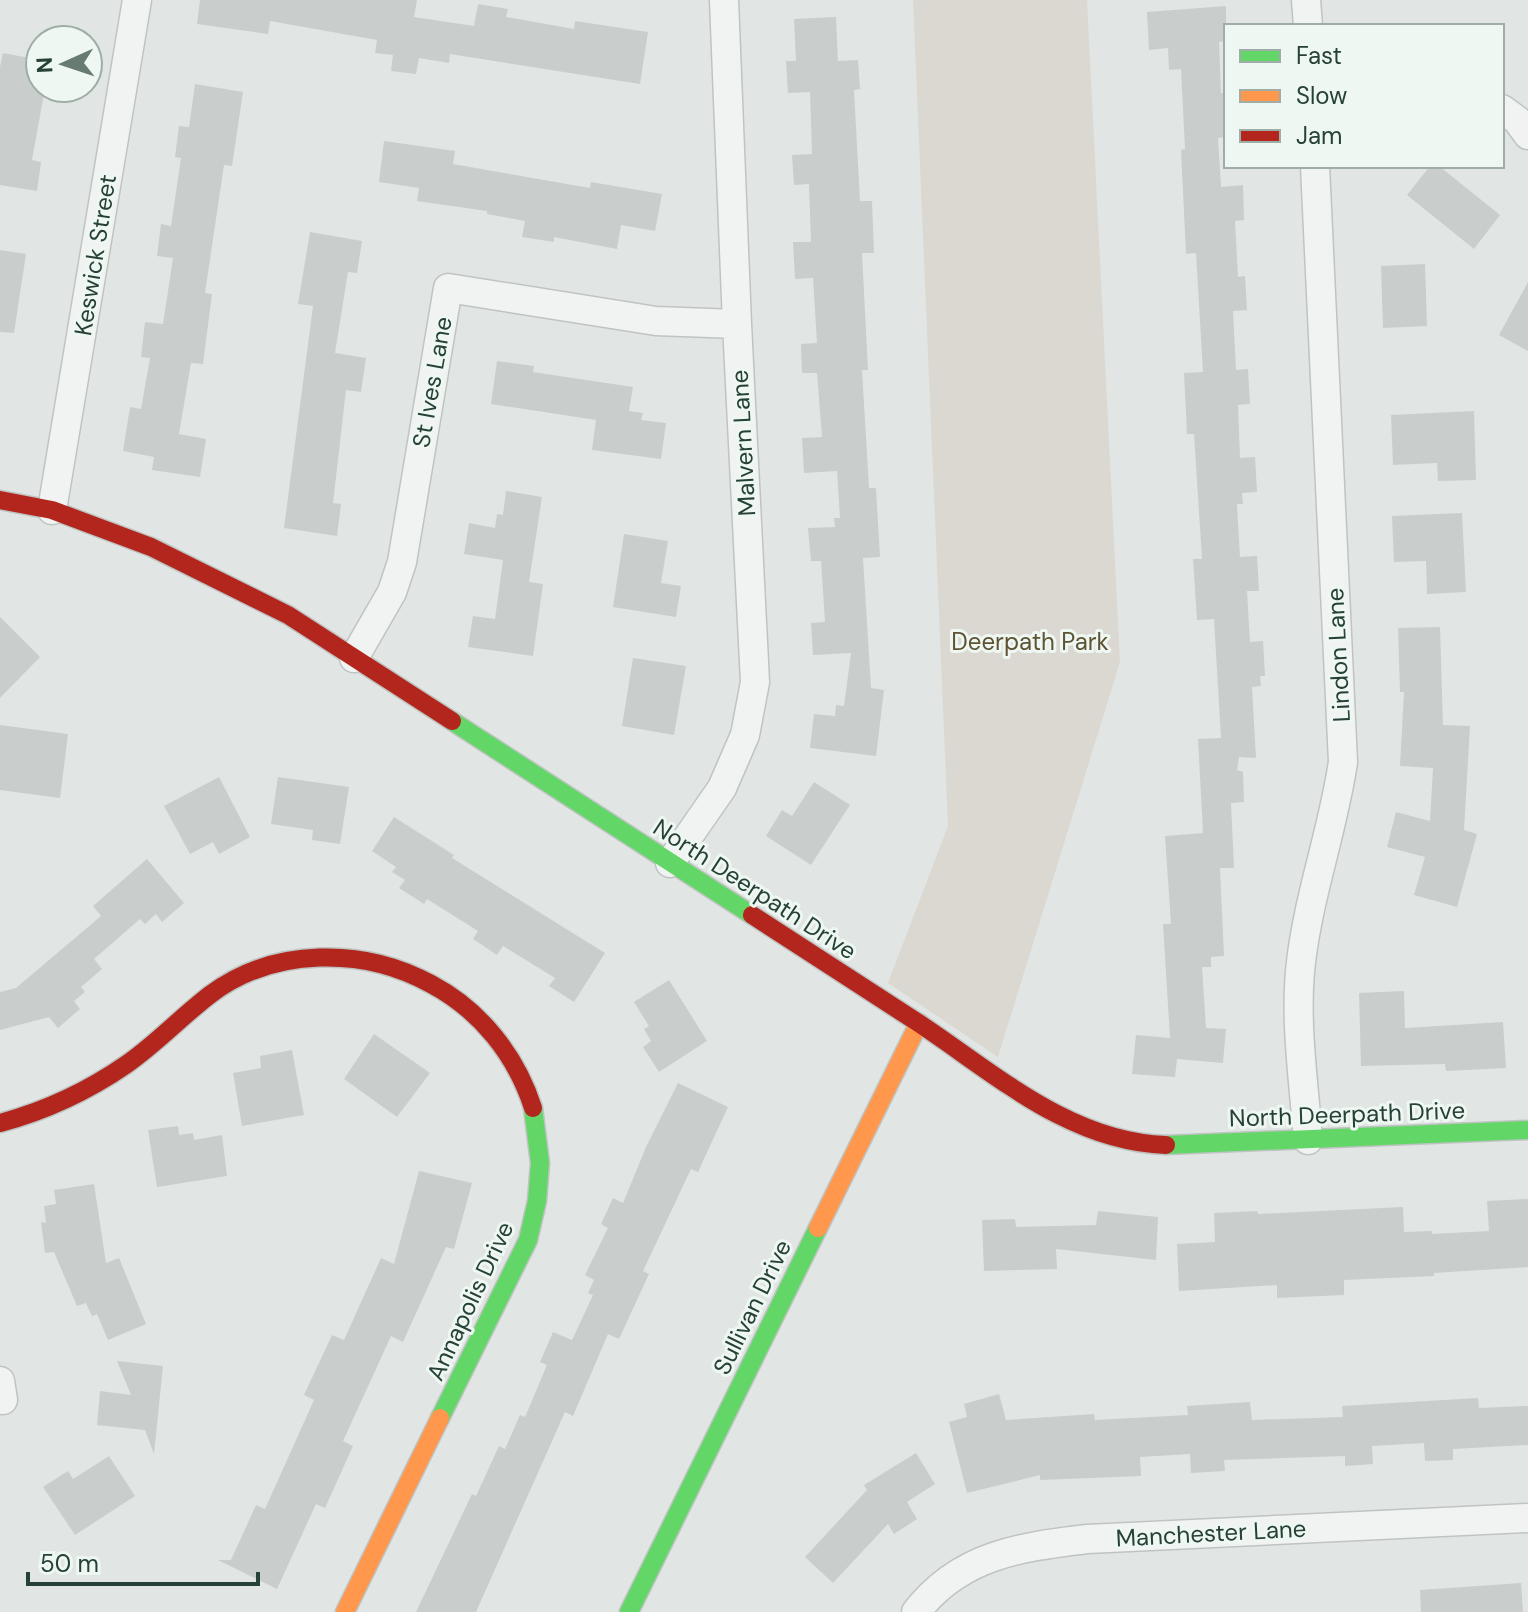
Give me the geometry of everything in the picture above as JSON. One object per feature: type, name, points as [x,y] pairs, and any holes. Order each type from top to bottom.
[{"type":"street","name":"Keswick Street","points":[[52,510],[137,0]]},
{"type":"street","name":"Malvern Lane","points":[[670,863],[722,788],[745,735],[755,682],[724,0]]},
{"type":"street","points":[[1306,0],[1308,24]]},
{"type":"street","points":[[1504,110],[1517,120],[1528,135]]},
{"type":"street","name":"Lindon Lane","points":[[1308,1140],[1299,1001],[1301,962],[1315,878],[1338,797],[1343,762],[1315,168]]},
{"type":"street","name":"St Ives Lane","points":[[354,658],[392,592],[402,562],[448,288],[656,321],[737,324]]},
{"type":"street","name":"North Deerpath Drive","points":[[0,500],[52,510],[99,526],[151,547],[288,615],[919,1023],[1030,1099],[1080,1126],[1125,1140],[1162,1145],[1528,1130]]},
{"type":"street","name":"Annapolis Drive","points":[[0,1123],[59,1103],[96,1084],[129,1063],[196,1005],[228,982],[297,959],[366,959],[397,967],[445,990],[490,1030],[524,1084],[537,1118],[542,1144],[538,1205],[528,1240],[345,1612]]},
{"type":"street","name":"Sullivan Drive","points":[[629,1612],[919,1023]]},
{"type":"street","name":"Manchester Lane","points":[[916,1612],[961,1570],[1021,1546],[1087,1539],[1528,1518]]},
{"type":"green space","name":"Deerpath Park","points":[[913,0],[1087,0],[1120,662],[998,1057],[888,983],[948,826]]},
{"type":"building","points":[[200,0],[417,0],[414,17],[474,26],[478,4],[508,9],[506,17],[574,29],[575,21],[648,32],[640,84],[450,54],[449,63],[419,58],[416,74],[391,71],[393,55],[375,53],[377,40],[270,21],[268,34],[197,24]]},
{"type":"building","points":[[1226,6],[1224,41],[1219,42],[1221,93],[1224,93],[1224,137],[1218,138],[1221,187],[1243,185],[1244,220],[1235,221],[1238,277],[1245,276],[1247,310],[1233,311],[1236,370],[1248,369],[1250,404],[1238,405],[1240,458],[1255,457],[1257,492],[1242,493],[1243,504],[1237,504],[1240,557],[1257,556],[1259,591],[1247,591],[1250,642],[1263,641],[1265,676],[1260,676],[1261,686],[1252,687],[1256,758],[1239,757],[1237,770],[1243,772],[1244,802],[1231,803],[1234,868],[1220,868],[1224,956],[1211,957],[1211,967],[1202,967],[1206,1028],[1226,1029],[1223,1063],[1177,1059],[1175,1077],[1132,1074],[1136,1035],[1170,1038],[1163,924],[1171,924],[1165,836],[1203,833],[1198,739],[1221,738],[1214,619],[1197,620],[1193,559],[1202,559],[1194,434],[1187,434],[1184,373],[1203,372],[1196,253],[1186,254],[1181,69],[1169,70],[1168,48],[1149,50],[1147,12]]},
{"type":"building","points":[[836,17],[838,61],[858,60],[860,89],[854,90],[860,201],[872,201],[874,253],[862,253],[868,370],[862,370],[869,488],[876,488],[880,557],[863,558],[871,688],[884,690],[876,756],[810,748],[814,714],[835,716],[836,705],[844,706],[851,653],[813,655],[811,623],[825,622],[821,561],[811,561],[808,528],[835,527],[834,518],[840,518],[837,471],[804,473],[802,438],[822,437],[817,373],[802,373],[801,344],[817,343],[813,278],[795,279],[793,242],[811,242],[809,184],[794,185],[792,155],[812,154],[810,92],[788,93],[786,61],[796,61],[794,19]]},
{"type":"building","points":[[3,53],[24,57],[24,104],[42,104],[32,160],[41,162],[37,191],[0,185],[0,67]]},
{"type":"building","points":[[195,84],[243,92],[232,166],[224,165],[205,293],[212,294],[203,364],[191,363],[179,434],[206,439],[200,477],[152,470],[154,457],[123,451],[130,407],[141,409],[150,358],[141,357],[145,322],[163,324],[173,258],[157,256],[161,224],[171,226],[181,158],[175,157],[179,126],[189,127]]},
{"type":"building","points":[[384,141],[455,151],[453,164],[590,188],[591,182],[662,194],[655,231],[621,225],[617,249],[554,237],[554,242],[522,237],[525,221],[487,214],[487,211],[417,201],[419,188],[379,182]]},
{"type":"building","points":[[1428,168],[1441,168],[1500,215],[1474,249],[1407,195]]},
{"type":"building","points":[[310,232],[362,241],[357,273],[348,272],[335,353],[366,358],[361,392],[346,390],[333,503],[341,504],[337,536],[284,528],[313,306],[298,304]]},
{"type":"building","points":[[0,250],[26,254],[14,333],[0,332]]},
{"type":"building","points":[[1425,264],[1427,326],[1383,328],[1381,266]]},
{"type":"building","points":[[1528,282],[1528,351],[1499,335]]},
{"type":"building","points":[[497,361],[534,366],[533,372],[633,387],[629,411],[643,413],[641,420],[666,423],[661,459],[592,450],[596,420],[491,404]]},
{"type":"building","points":[[1474,411],[1476,480],[1438,481],[1437,463],[1393,465],[1391,415]]},
{"type":"building","points":[[506,491],[542,497],[529,582],[543,584],[533,656],[468,647],[473,616],[495,619],[503,560],[464,554],[469,523],[495,528],[497,514],[503,515]]},
{"type":"building","points":[[1462,513],[1466,592],[1427,594],[1426,561],[1394,562],[1392,516]]},
{"type":"building","points":[[624,534],[668,541],[661,583],[681,586],[676,617],[613,607]]},
{"type":"building","points":[[0,617],[40,657],[0,698]]},
{"type":"building","points":[[1440,627],[1443,725],[1470,726],[1464,830],[1477,834],[1457,907],[1414,895],[1425,857],[1387,847],[1396,812],[1430,821],[1433,768],[1400,766],[1404,692],[1400,692],[1398,628]]},
{"type":"building","points":[[633,658],[686,666],[674,735],[622,726]]},
{"type":"building","points":[[0,725],[68,734],[60,798],[0,790]]},
{"type":"building","points":[[219,777],[250,837],[219,854],[213,842],[190,854],[164,806]]},
{"type":"building","points":[[278,777],[349,787],[340,844],[312,840],[313,830],[271,824]]},
{"type":"building","points":[[814,782],[850,805],[811,865],[766,836],[782,810],[792,816]]},
{"type":"building","points":[[394,817],[454,855],[452,858],[605,953],[574,1002],[549,986],[555,978],[503,946],[497,955],[473,939],[478,931],[427,899],[424,904],[399,888],[405,880],[392,872],[396,867],[372,851]]},
{"type":"building","points":[[147,859],[184,903],[162,922],[156,914],[145,924],[140,919],[94,959],[102,969],[81,987],[85,992],[74,1001],[80,1009],[58,1028],[49,1017],[0,1030],[0,992],[16,988],[101,916],[93,906]]},
{"type":"building","points":[[669,980],[707,1041],[659,1072],[643,1047],[651,1041],[644,1029],[649,1026],[634,1002]]},
{"type":"building","points":[[1404,991],[1405,1028],[1503,1022],[1506,1068],[1446,1071],[1445,1064],[1361,1066],[1359,993]]},
{"type":"building","points":[[374,1034],[430,1073],[397,1117],[344,1079]]},
{"type":"building","points":[[292,1050],[304,1115],[242,1126],[233,1073],[261,1068],[260,1056]]},
{"type":"building","points":[[678,1083],[728,1107],[698,1172],[691,1169],[643,1271],[649,1274],[619,1339],[608,1334],[573,1416],[565,1412],[476,1612],[416,1612],[472,1494],[476,1496],[499,1446],[505,1449],[520,1415],[525,1417],[547,1365],[540,1362],[553,1332],[572,1340],[593,1295],[588,1293],[594,1280],[585,1275],[608,1228],[601,1224],[613,1198],[623,1203],[646,1147]]},
{"type":"building","points":[[178,1126],[179,1135],[193,1133],[194,1140],[222,1135],[227,1176],[157,1187],[148,1130]]},
{"type":"building","points":[[419,1171],[472,1183],[454,1249],[446,1247],[403,1342],[391,1336],[343,1441],[353,1446],[325,1508],[316,1504],[277,1589],[218,1560],[231,1560],[256,1505],[265,1509],[314,1400],[304,1395],[332,1335],[344,1340],[381,1258],[394,1264]]},
{"type":"building","points":[[94,1184],[106,1263],[119,1258],[146,1324],[108,1340],[97,1314],[92,1316],[86,1303],[77,1306],[54,1252],[45,1253],[41,1222],[46,1223],[44,1206],[56,1204],[54,1190]]},
{"type":"building","points":[[1528,1199],[1528,1267],[1344,1280],[1344,1295],[1277,1298],[1277,1285],[1179,1291],[1177,1244],[1215,1242],[1214,1213],[1403,1207],[1404,1232],[1432,1231],[1432,1234],[1489,1231],[1487,1201]]},
{"type":"building","points":[[1098,1211],[1158,1217],[1156,1260],[1056,1249],[1057,1269],[984,1271],[982,1220],[1015,1219],[1016,1227],[1096,1225]]},
{"type":"building","points":[[117,1361],[163,1366],[154,1454],[145,1430],[97,1425],[100,1391],[131,1395]]},
{"type":"building","points":[[999,1394],[1006,1420],[1094,1414],[1095,1420],[1188,1415],[1187,1406],[1250,1402],[1252,1420],[1343,1417],[1342,1406],[1478,1398],[1479,1408],[1528,1406],[1528,1445],[1453,1449],[1453,1460],[1425,1461],[1424,1443],[1372,1446],[1373,1464],[1345,1466],[1345,1456],[1224,1460],[1225,1471],[1191,1473],[1190,1454],[1140,1457],[1141,1476],[1040,1480],[1040,1475],[967,1493],[949,1422],[967,1417],[964,1404]]},
{"type":"building","points":[[916,1453],[935,1484],[907,1502],[917,1519],[894,1534],[888,1524],[833,1583],[805,1557],[867,1490],[864,1485]]},
{"type":"building","points":[[109,1456],[135,1496],[75,1535],[43,1487],[68,1471],[73,1479]]},
{"type":"building","points":[[1521,1583],[1523,1612],[1421,1612],[1420,1590]]},
{"type":"traffic: fast","points":[[452,721],[752,915]]},
{"type":"traffic: fast","points":[[440,1418],[528,1240],[537,1201],[540,1163],[533,1108]]},
{"type":"traffic: fast","points":[[1166,1145],[1528,1130]]},
{"type":"traffic: fast","points":[[629,1612],[818,1228]]},
{"type":"traffic: slow","points":[[818,1228],[919,1023]]},
{"type":"traffic: slow","points":[[345,1612],[440,1418]]},
{"type":"traffic: jam","points":[[0,500],[52,510],[151,547],[288,615],[452,721]]},
{"type":"traffic: jam","points":[[752,915],[1034,1101],[1097,1132],[1131,1141],[1166,1145]]},
{"type":"traffic: jam","points":[[0,1123],[50,1106],[112,1074],[211,994],[236,979],[263,967],[291,960],[320,958],[377,963],[405,972],[449,995],[480,1021],[506,1052],[533,1108]]}]
